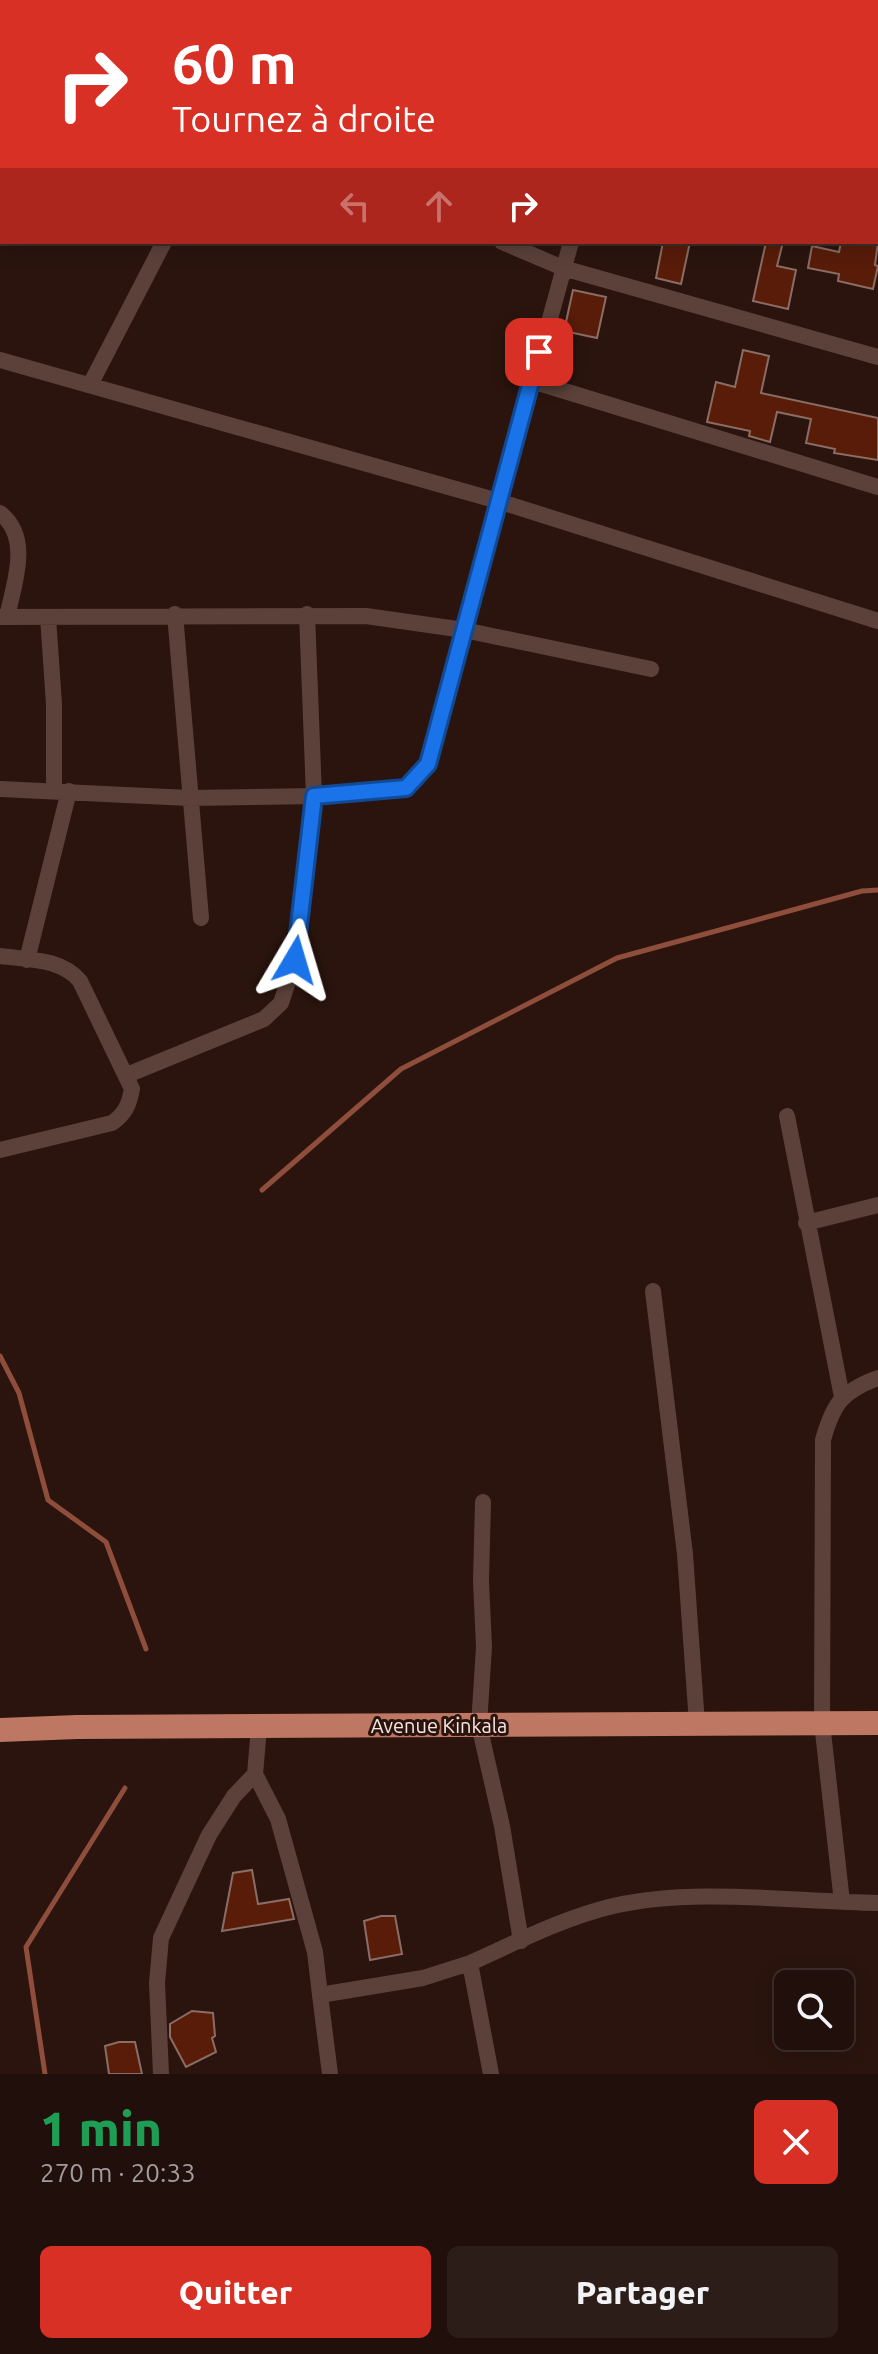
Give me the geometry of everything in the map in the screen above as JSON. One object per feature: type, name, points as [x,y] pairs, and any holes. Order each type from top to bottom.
[{"type":"main road","name":"Avenue Kinkala","points":[[0,1730],[878,1723]]},
{"type":"street","points":[[90,385],[163,244]]},
{"type":"street","points":[[507,244],[563,268],[878,357]]},
{"type":"street","points":[[0,789],[189,798],[314,796],[406,788],[420,775],[428,764],[570,244]]},
{"type":"street","points":[[0,360],[498,501],[878,621]]},
{"type":"street","points":[[532,381],[878,487]]},
{"type":"street","points":[[0,513],[13,525],[19,541],[3,617],[175,614],[366,616],[464,630],[651,669]]},
{"type":"street","points":[[175,614],[201,918]]},
{"type":"street","points":[[127,1075],[264,1019],[281,1003],[295,960],[314,796],[307,614]]},
{"type":"street","points":[[27,960],[62,790],[48,617]]},
{"type":"street","points":[[0,956],[70,969],[80,981],[132,1089],[123,1116],[112,1123],[0,1150]]},
{"type":"street","points":[[787,1116],[842,1397]]},
{"type":"street","points":[[806,1223],[878,1205]]},
{"type":"street","points":[[653,1291],[685,1554],[697,1724]]},
{"type":"street","points":[[842,1902],[822,1723],[823,1440],[831,1412],[842,1397],[857,1386],[878,1378]]},
{"type":"street","points":[[483,1502],[481,1581],[484,1647],[479,1725],[502,1826],[521,1941]]},
{"type":"street","points":[[259,1728],[255,1774],[278,1819],[315,1952],[330,2074]]},
{"type":"street","points":[[161,2074],[157,1983],[161,1938],[209,1835],[234,1796],[255,1774]]},
{"type":"street","points":[[320,1995],[423,1978],[470,1963],[574,1917],[616,1906],[685,1897],[878,1903]]},
{"type":"street","points":[[470,1963],[491,2074]]},
{"type":"building","points":[[663,244],[690,244],[681,284],[656,278]]},
{"type":"building","points":[[766,244],[782,244],[777,266],[796,270],[788,309],[753,301]]},
{"type":"building","points":[[841,244],[878,244],[875,265],[878,266],[873,289],[838,281],[839,274],[808,268],[812,246],[839,252]]},
{"type":"building","points":[[573,290],[606,297],[597,338],[564,331]]},
{"type":"building","points":[[743,350],[769,356],[761,393],[878,418],[878,460],[834,453],[835,449],[806,443],[811,419],[777,412],[770,442],[749,436],[750,431],[707,422],[716,382],[735,387]]},
{"type":"building","points":[[252,1870],[258,1904],[289,1899],[294,1919],[222,1931],[233,1873]]},
{"type":"building","points":[[395,1916],[402,1954],[370,1960],[364,1921]]},
{"type":"building","points":[[192,2011],[213,2013],[215,2036],[212,2038],[216,2052],[186,2067],[170,2037],[170,2024]]},
{"type":"building","points":[[135,2042],[142,2074],[109,2074],[105,2046]]},
{"type":"waterway","points":[[262,1190],[401,1069],[617,958],[862,891],[878,890]]},
{"type":"waterway","points":[[0,1356],[19,1393],[48,1500],[106,1542],[146,1649]]},
{"type":"waterway","points":[[45,2074],[26,1947],[125,1788]]},
{"type":"route","points":[[295,960],[314,796],[406,788],[428,764],[539,352]]}]
